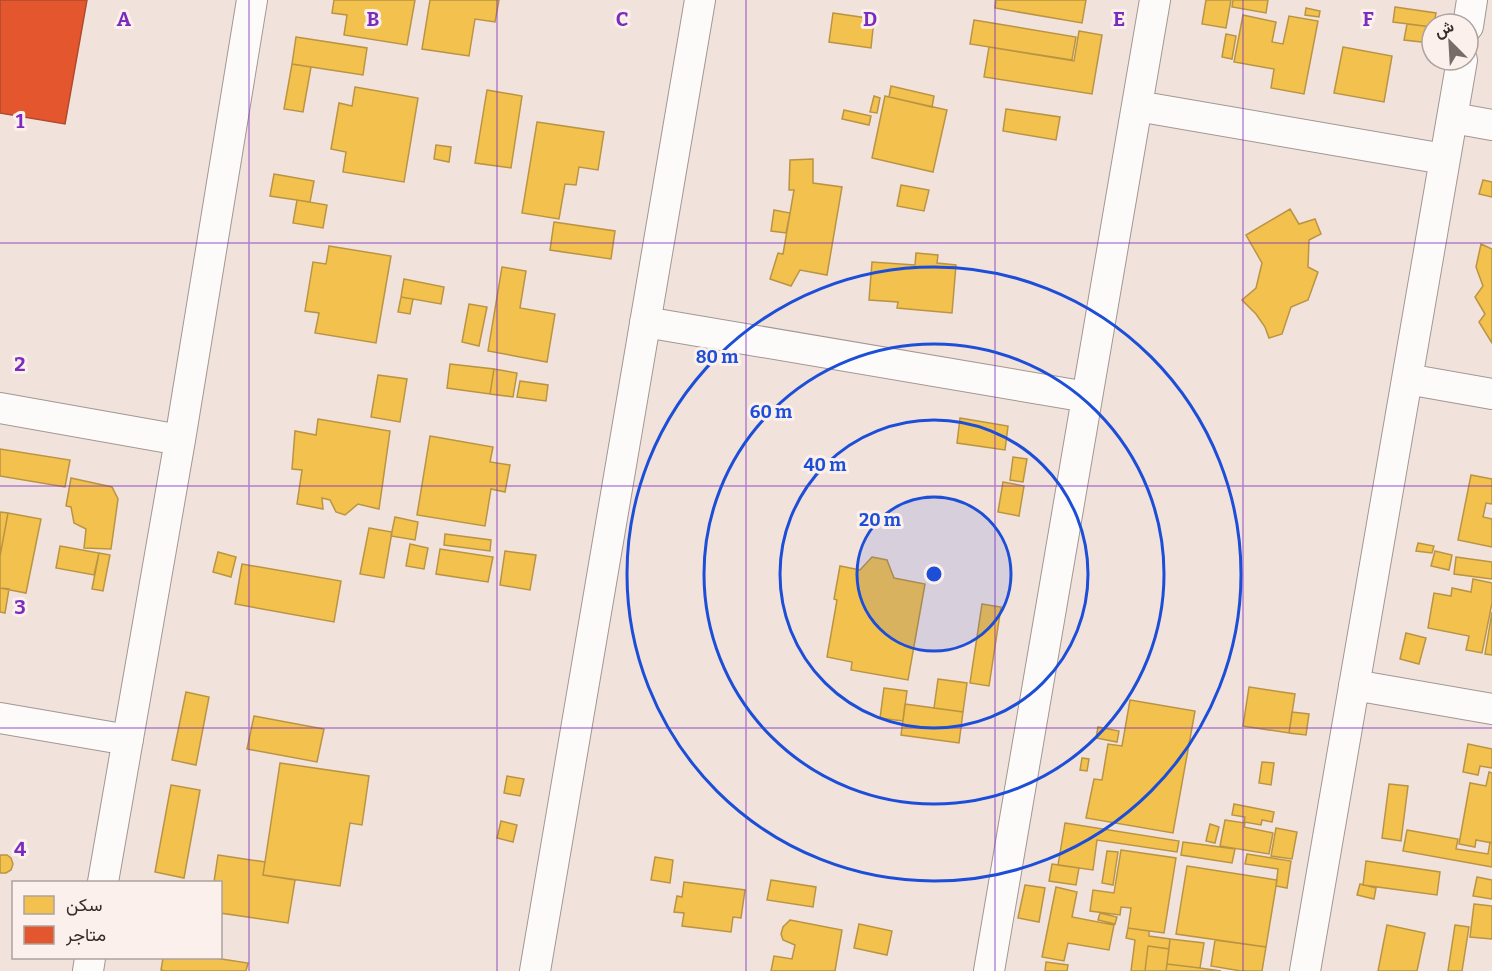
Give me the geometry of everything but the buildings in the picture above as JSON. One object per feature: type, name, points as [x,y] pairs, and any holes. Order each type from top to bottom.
[{"type":"street","points":[[103,881],[180,440],[252,0]]},
{"type":"street","points":[[535,971],[700,0]]},
{"type":"street","points":[[989,971],[1155,0]]},
{"type":"street","points":[[1305,971],[1460,72]]},
{"type":"street","points":[[1137,106],[1444,159]]},
{"type":"street","points":[[1453,118],[1492,125]]},
{"type":"street","points":[[645,322],[1087,397]]},
{"type":"street","points":[[1407,379],[1492,394]]},
{"type":"street","points":[[0,408],[180,440]]},
{"type":"street","points":[[1354,685],[1492,709]]},
{"type":"street","points":[[0,717],[128,740]]}]
